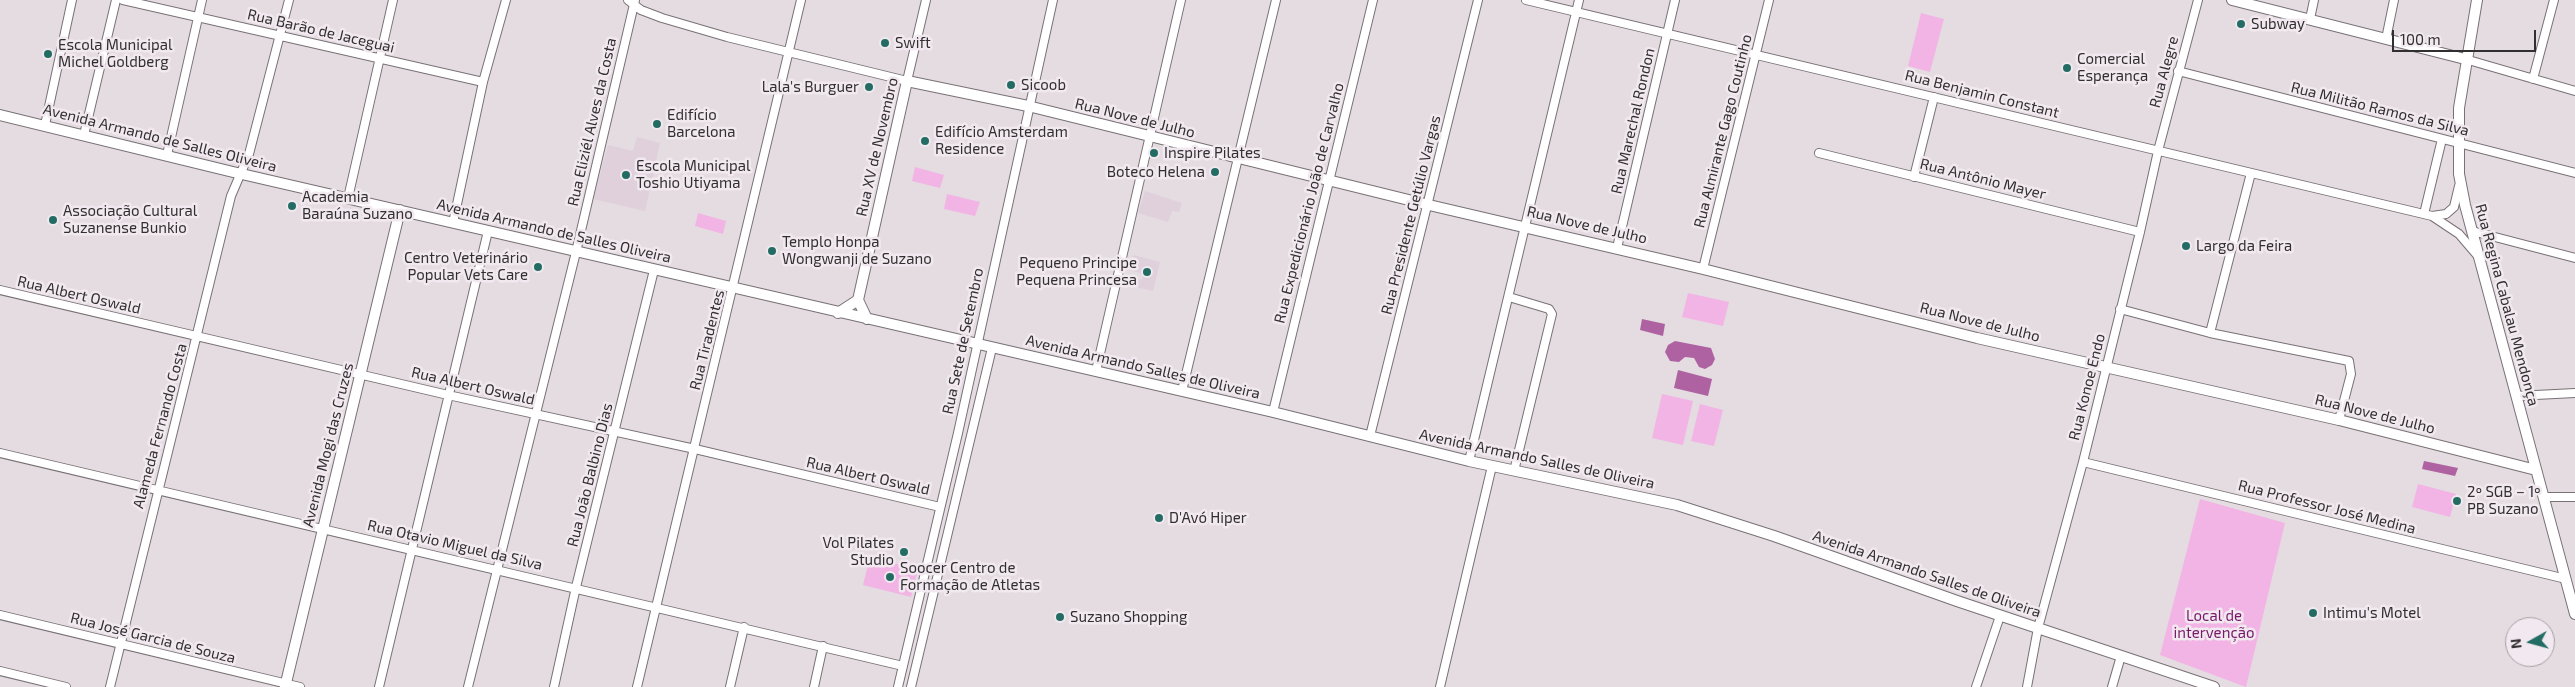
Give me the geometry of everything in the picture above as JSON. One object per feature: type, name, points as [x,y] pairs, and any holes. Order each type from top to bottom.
[{"type":"main road","points":[[2232,0],[2465,59]]},
{"type":"main road","name":"Rua Regina Cabalau Mendonça","points":[[2477,0],[2465,59],[2459,108],[2457,142],[2459,174],[2472,231],[2516,396],[2566,579],[2573,598],[2575,614]]},
{"type":"main road","name":"Rua Nove de Julho","points":[[907,81],[1028,106],[1429,205],[1703,268],[2106,368],[2339,420],[2536,470]]},
{"type":"main road","name":"Rua XV de Novembro","points":[[858,300],[907,81]]},
{"type":"main road","name":"Avenida Armando de Salles Oliveira","points":[[0,115],[240,174],[838,313]]},
{"type":"main road","name":"Avenida Mogi das Cruzes","points":[[286,686],[400,210]]},
{"type":"main road","points":[[838,313],[858,300],[867,319]]},
{"type":"main road","name":"Avenida Armando Salles de Oliveira","points":[[838,313],[1273,412],[1469,461],[1660,501],[1704,513],[2000,616],[2214,687]]},
{"type":"street","points":[[45,125],[72,0]]},
{"type":"street","points":[[84,135],[116,0]]},
{"type":"street","name":"Rua Barão de Jaceguai","points":[[123,0],[484,82]]},
{"type":"street","points":[[167,155],[202,0]]},
{"type":"street","name":"Alameda Fernando Costa","points":[[110,687],[119,644],[231,196],[249,154],[289,0]]},
{"type":"street","points":[[348,198],[393,0]]},
{"type":"street","points":[[453,223],[484,82],[506,0]]},
{"type":"street","name":"Rua Tiradentes","points":[[637,687],[801,0]]},
{"type":"street","name":"Rua XV de Novembro","points":[[907,81],[926,0]]},
{"type":"street","name":"Rua Sete de Setembro","points":[[898,687],[1053,0]]},
{"type":"street","points":[[1096,371],[1181,0]]},
{"type":"street","points":[[1182,391],[1276,0]]},
{"type":"street","name":"Rua Expedicionário João de Carvalho","points":[[1273,412],[1373,0]]},
{"type":"street","name":"Rua Presidente Getúlio Vargas","points":[[1370,436],[1429,205],[1478,0]]},
{"type":"street","name":"Rua Benjamin Constant","points":[[1526,0],[1668,32],[2428,215],[2459,234],[2481,261]]},
{"type":"street","points":[[1469,461],[1579,0]]},
{"type":"street","name":"Rua Marechal Rondon","points":[[1617,248],[1675,0]]},
{"type":"street","name":"Rua Almirante Gago Coutinho","points":[[1703,268],[1758,54],[1769,0]]},
{"type":"street","name":"Rua Alegre","points":[[2158,151],[2198,0]]},
{"type":"street","points":[[2310,19],[2314,0]]},
{"type":"street","points":[[2386,39],[2394,0]]},
{"type":"street","points":[[2533,79],[2554,0]]},
{"type":"street","name":"Rua Nove de Julho","points":[[632,1],[642,10],[662,18],[789,53],[907,81]]},
{"type":"street","name":"Rua Eliziél Alves da Costa","points":[[468,687],[576,252],[632,1]]},
{"type":"street","points":[[2465,59],[2575,91]]},
{"type":"street","name":"Rua Militão Ramos da Silva","points":[[2178,72],[2575,173]]},
{"type":"street","points":[[1914,177],[1934,97]]},
{"type":"street","points":[[2442,139],[2428,215],[2446,214],[2454,207],[2459,189],[2459,174]]},
{"type":"street","name":"Rua Konoe Endo","points":[[2027,687],[2038,628],[2083,462],[2158,151]]},
{"type":"street","name":"Rua Antônio Mayer","points":[[1819,153],[2140,232]]},
{"type":"street","points":[[2210,333],[2251,173]]},
{"type":"street","points":[[2472,231],[2575,258]]},
{"type":"street","points":[[380,687],[488,232]]},
{"type":"street","name":"Rua João Balbino Dias","points":[[554,687],[576,587],[654,270]]},
{"type":"street","name":"Rua Albert Oswald","points":[[0,290],[448,395],[694,449],[940,507]]},
{"type":"street","points":[[1509,297],[1549,309],[1552,314],[1514,471]]},
{"type":"street","points":[[2120,309],[2210,333],[2349,360],[2351,374],[2339,420]]},
{"type":"street","name":"Rua Sete de Setembro","points":[[911,687],[992,348]]},
{"type":"street","points":[[2516,396],[2575,393]]},
{"type":"street","name":"Rua Otavio Miguel da Silva","points":[[0,453],[576,587],[904,666]]},
{"type":"street","name":"Rua Professor José Medina","points":[[2083,462],[2566,579]]},
{"type":"street","points":[[1440,687],[1492,466]]},
{"type":"street","points":[[2544,497],[2575,497]]},
{"type":"street","name":"Rua José Garcia de Souza","points":[[0,615],[286,686],[300,687]]},
{"type":"street","points":[[1976,687],[2000,616]]},
{"type":"street","points":[[730,687],[744,627]]},
{"type":"street","points":[[814,687],[823,646]]},
{"type":"street","points":[[2112,687],[2121,656]]},
{"type":"street","points":[[0,671],[66,687]]},
{"type":"shaded area","name":"Escola Municipal Toshio Utiyama","points":[[637,137],[660,143],[645,211],[593,199],[608,145],[633,151]]},
{"type":"shaded area","points":[[1145,191],[1182,203],[1179,212],[1172,211],[1168,222],[1138,213]]},
{"type":"shaded area","name":"Pequeno Principe Pequena Princesa","points":[[1133,255],[1160,262],[1153,291],[1127,285],[1129,277],[1142,280],[1144,274],[1129,270]]},
{"type":"shaded area","points":[[1642,319],[1665,324],[1663,336],[1640,330]]},
{"type":"shaded area","points":[[1675,341],[1711,348],[1715,359],[1712,365],[1705,369],[1699,367],[1694,358],[1685,357],[1679,362],[1670,361],[1665,352],[1668,345]]},
{"type":"shaded area","points":[[1678,370],[1712,379],[1708,396],[1674,388]]},
{"type":"shaded area","points":[[2424,461],[2458,468],[2455,476],[2422,469]]},
{"type":"green space","points":[[1921,13],[1944,19],[1930,72],[1908,66]]},
{"type":"green space","points":[[915,167],[944,175],[940,188],[912,181]]},
{"type":"green space","points":[[947,194],[980,202],[975,216],[944,209]]},
{"type":"green space","points":[[698,213],[726,221],[723,234],[695,226]]},
{"type":"green space","points":[[1688,293],[1729,302],[1723,326],[1682,317]]},
{"type":"green space","points":[[1662,394],[1693,401],[1683,445],[1652,438]]},
{"type":"green space","points":[[1700,404],[1723,410],[1714,446],[1691,441]]},
{"type":"green space","points":[[2418,484],[2456,494],[2450,517],[2412,507]]},
{"type":"green space","name":"Local de intervenção","points":[[2200,499],[2285,523],[2246,687],[2160,655]]},
{"type":"green space","name":"Soocer Centro de Formação de Atletas","points":[[870,557],[918,569],[911,597],[863,585]]},
{"type":"place","name":"Subway","points":[[2241,24]]},
{"type":"place","name":"Swift","points":[[885,43]]},
{"type":"place","name":"Escola Municipal Michel Goldberg","points":[[48,54]]},
{"type":"place","name":"Comercial Esperança","points":[[2067,68]]},
{"type":"place","name":"Sicoob","points":[[1011,85]]},
{"type":"place","name":"Lala's Burguer","points":[[869,87]]},
{"type":"place","name":"Edifício Barcelona","points":[[657,124]]},
{"type":"place","name":"Edifício Amsterdam Residence","points":[[925,141]]},
{"type":"place","name":"Inspire Pilates","points":[[1154,153]]},
{"type":"place","name":"Boteco Helena","points":[[1215,172]]},
{"type":"place","name":"Escola Municipal Toshio Utiyama","points":[[626,175]]},
{"type":"place","name":"Academia Baraúna Suzano","points":[[292,206]]},
{"type":"place","name":"Associação Cultural Suzanense Bunkio","points":[[53,220]]},
{"type":"place","name":"Largo da Feira","points":[[2186,246]]},
{"type":"place","name":"Templo Honpa Wongwanji de Suzano","points":[[772,251]]},
{"type":"place","name":"Centro Veterinário Popular Vets Care","points":[[538,267]]},
{"type":"place","name":"Pequeno Principe Pequena Princesa","points":[[1147,272]]},
{"type":"place","name":"2º SGB – 1º PB Suzano","points":[[2457,501]]},
{"type":"place","name":"D'Avó Hiper","points":[[1159,518]]},
{"type":"place","name":"Vol Pilates Studio","points":[[904,552]]},
{"type":"place","name":"Soocer Centro de Formação de Atletas","points":[[890,577]]},
{"type":"place","name":"Intimu's Motel","points":[[2313,613]]},
{"type":"place","name":"Suzano Shopping","points":[[1060,617]]}]
